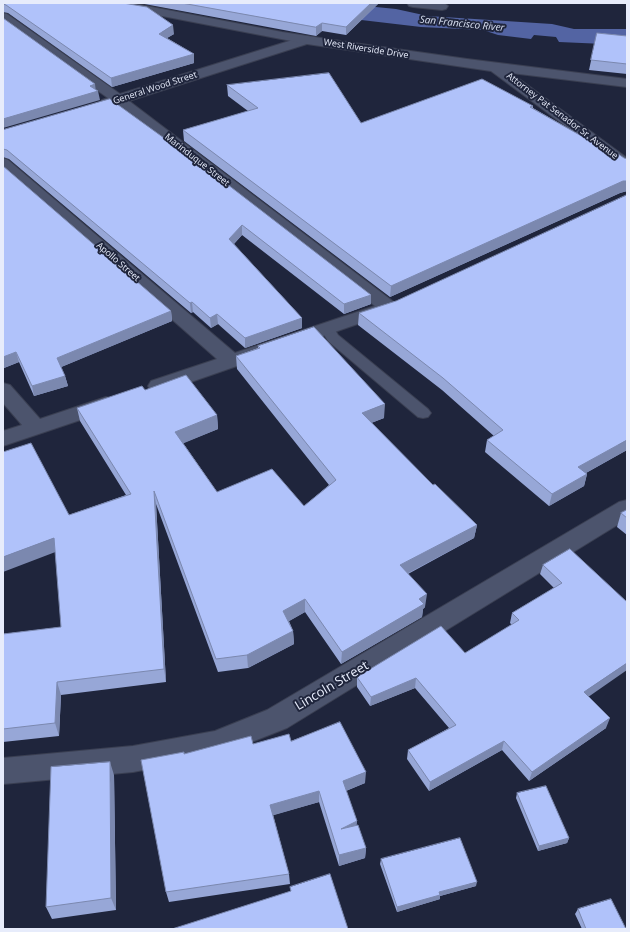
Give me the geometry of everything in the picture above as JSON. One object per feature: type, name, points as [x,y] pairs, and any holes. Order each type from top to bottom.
[{"type":"street","name":"West Riverside Drive","points":[[107,3],[151,9],[306,40],[496,68],[627,83]]},
{"type":"street","points":[[413,3],[442,6]]},
{"type":"street","name":"Marinduque Street","points":[[3,17],[119,100],[396,304],[327,328]]},
{"type":"street","name":"General Wood Street","points":[[97,106],[306,40]]},
{"type":"street","name":"Attorney Pat Senador Sr. Avenue","points":[[496,68],[627,165]]},
{"type":"street","name":"Apollo Street","points":[[3,163],[232,360]]},
{"type":"street","points":[[142,392],[327,328]]},
{"type":"street","points":[[3,390],[36,428]]},
{"type":"street","points":[[3,439],[119,399]]},
{"type":"street","name":"Lincoln Street","points":[[3,771],[133,759],[156,755],[216,743],[277,719],[627,508]]},
{"type":"lane","points":[[327,328],[333,338],[422,413]]},
{"type":"water","name":"San Francisco River","points":[[346,4],[396,9],[428,16],[552,24],[574,29],[627,29],[627,45],[559,42],[556,37],[534,35],[531,39],[498,35],[483,30],[421,27],[310,14]]},
{"type":"building","points":[[3,3],[123,3],[147,7],[173,25],[159,34],[194,54],[111,78]]},
{"type":"building","points":[[182,3],[371,3],[346,27],[322,23],[316,27]]},
{"type":"building","points":[[3,18],[95,84],[90,86],[98,91],[3,119]]},
{"type":"building","points":[[597,33],[627,36],[627,64],[591,60]]},
{"type":"building","points":[[329,73],[361,123],[482,79],[533,106],[530,107],[585,138],[612,152],[614,151],[627,159],[627,181],[623,181],[391,286],[183,130],[258,108],[227,85]]},
{"type":"building","points":[[110,99],[164,138],[166,137],[371,295],[344,304],[242,225],[229,239],[302,318],[245,338],[217,314],[210,318],[192,302],[190,303],[7,150],[3,149],[3,130]]},
{"type":"building","points":[[3,166],[171,311],[57,358],[65,376],[32,386],[16,352],[3,357]]},
{"type":"building","points":[[627,195],[627,440],[578,467],[587,474],[552,494],[487,440],[503,430],[443,378],[359,313],[396,301]]},
{"type":"building","points":[[314,327],[385,404],[362,413],[433,485],[435,484],[477,525],[400,565],[427,594],[419,599],[424,604],[342,652],[305,599],[283,611],[293,631],[247,655],[216,659],[154,491],[164,669],[57,682],[55,723],[3,729],[3,634],[61,627],[54,538],[3,557],[3,452],[31,443],[69,515],[131,494],[77,408],[142,386],[145,390],[186,375],[217,415],[175,432],[217,492],[272,469],[304,506],[336,480],[236,356],[260,348],[258,346]]},
{"type":"building","points":[[627,510],[627,518],[621,513]]},
{"type":"building","points":[[570,549],[627,602],[627,663],[584,692],[610,718],[532,772],[504,741],[430,782],[408,750],[456,725],[416,678],[371,697],[357,677],[441,626],[465,653],[519,620],[512,613],[562,583],[543,565]]},
{"type":"building","points":[[340,722],[366,772],[343,781],[357,821],[341,829],[358,825],[366,848],[339,855],[319,791],[270,805],[289,874],[166,892],[141,760],[184,752],[184,754],[251,736],[253,744],[289,734],[291,741]]},
{"type":"building","points":[[110,762],[111,898],[46,907],[51,767]]},
{"type":"building","points":[[546,786],[569,838],[539,846],[517,793]]},
{"type":"building","points":[[460,838],[477,882],[439,892],[440,895],[397,907],[381,859]]},
{"type":"building","points":[[330,874],[348,929],[172,929],[291,891],[290,887]]},
{"type":"building","points":[[611,899],[626,929],[586,929],[578,909]]}]
